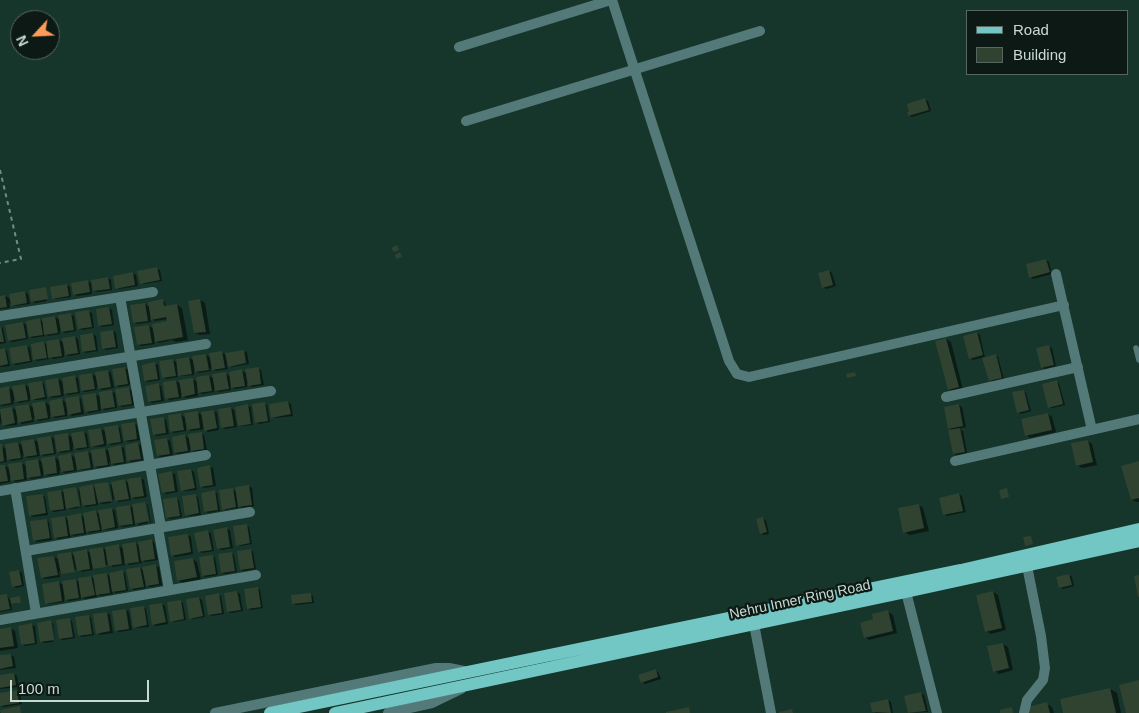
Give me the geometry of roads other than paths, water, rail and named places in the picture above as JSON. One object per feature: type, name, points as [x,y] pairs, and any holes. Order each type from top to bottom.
[{"type":"main road","name":"Nehru Inner Ring Road","points":[[335,713],[466,686],[547,662],[1139,529]]},
{"type":"main road","name":"Nehru Inner Ring Road","points":[[270,713],[469,672],[547,662],[754,624],[1139,541]]},
{"type":"street","points":[[459,47],[612,0],[729,361],[738,374],[749,377],[1064,305]]},
{"type":"street","points":[[466,121],[760,30]]},
{"type":"street","points":[[1056,274],[1092,430]]},
{"type":"street","points":[[0,316],[153,292]]},
{"type":"street","points":[[120,297],[160,527],[169,590]]},
{"type":"street","points":[[0,378],[206,344]]},
{"type":"street","points":[[946,397],[1078,367]]},
{"type":"street","points":[[0,435],[271,391]]},
{"type":"street","points":[[955,461],[1139,419]]},
{"type":"street","points":[[0,491],[206,455]]},
{"type":"street","points":[[16,488],[36,613]]},
{"type":"street","points":[[26,551],[250,512]]},
{"type":"street","points":[[1024,713],[1027,700],[1043,680],[1044,668],[1041,636],[1027,566]]},
{"type":"street","points":[[0,620],[256,575]]},
{"type":"street","points":[[906,592],[936,713]]},
{"type":"street","points":[[754,624],[771,713]]},
{"type":"street","points":[[215,713],[436,668],[449,668],[469,672]]},
{"type":"street","points":[[388,713],[432,703],[466,686]]},
{"type":"lane","points":[[1136,348],[1139,360]]}]
